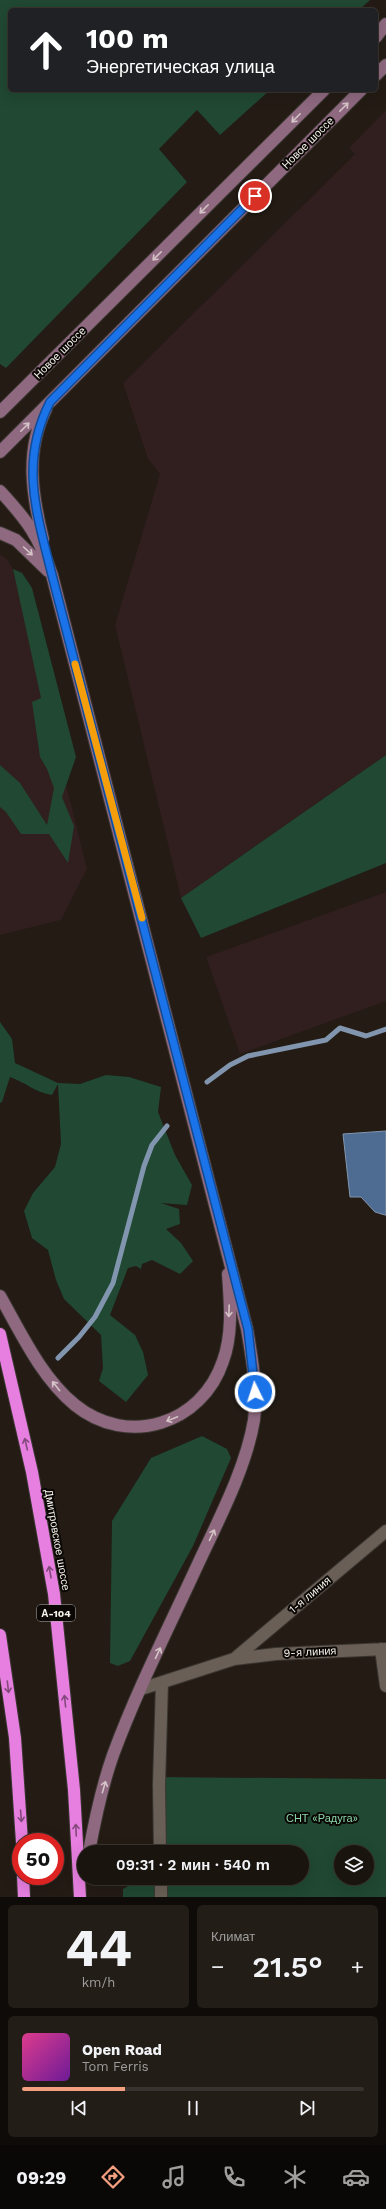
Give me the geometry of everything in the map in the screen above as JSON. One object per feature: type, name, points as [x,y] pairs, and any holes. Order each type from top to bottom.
[{"type":"highway","name":"Дмитровское шоссе","points":[[0,1334],[32,1472],[54,1594],[74,1790],[80,1897]]},
{"type":"highway","points":[[0,1635],[15,1738],[21,1833]]},
{"type":"highway","points":[[23,1885],[24,1897]]},
{"type":"main road","points":[[378,35],[386,24]]},
{"type":"main road","points":[[378,73],[386,65]]},
{"type":"main road","name":"Новое шоссе","points":[[0,412],[322,92]]},
{"type":"main road","name":"Новое шоссе","points":[[0,452],[359,92]]},
{"type":"main road","points":[[50,402],[38,429],[33,451],[32,475],[36,509],[248,1329],[253,1362],[255,1392],[254,1420],[245,1453],[220,1516],[141,1688],[113,1756],[97,1811],[90,1845]]},
{"type":"main road","points":[[0,491],[32,528],[42,548],[52,575]]},
{"type":"main road","points":[[0,533],[16,540],[52,575]]},
{"type":"main road","points":[[0,1296],[44,1370],[58,1389],[76,1406],[113,1424],[134,1427],[156,1424],[174,1418],[190,1409],[206,1394],[223,1361],[228,1339],[230,1303],[226,1244]]},
{"type":"main road","points":[[80,1897],[83,1885]]},
{"type":"street","name":"1-я линия","points":[[234,1659],[386,1531]]},
{"type":"street","points":[[384,1649],[386,1686]]},
{"type":"street","name":"9-я линия","points":[[234,1659],[276,1654],[384,1649]]},
{"type":"street","points":[[141,1688],[234,1659]]},
{"type":"street","points":[[160,1845],[158,1785],[162,1682]]},
{"type":"street","points":[[161,1885],[161,1897]]},
{"type":"shaded area","points":[[386,110],[386,755],[181,898],[115,625],[160,474],[148,459],[123,383],[355,154],[349,148]]},
{"type":"shaded area","points":[[0,554],[7,559],[13,569],[87,869],[61,920],[0,935]]},
{"type":"shaded area","points":[[386,892],[386,1001],[240,1054],[206,957]]},
{"type":"green space","points":[[0,0],[370,0],[361,8],[8,8],[8,92],[268,92],[220,135],[197,110],[159,149],[187,182],[6,368],[0,364]]},
{"type":"green space","points":[[13,569],[22,573],[32,588],[76,757],[62,797],[74,826],[68,863],[49,834],[21,834],[6,812],[0,807],[0,765],[20,783],[47,825],[54,788],[47,769],[40,757],[32,702],[41,698]]},
{"type":"green space","points":[[386,755],[386,863],[201,938],[181,898]]},
{"type":"green space","points":[[0,1022],[12,1039],[15,1063],[58,1083],[80,1084],[106,1075],[129,1077],[161,1087],[158,1112],[175,1155],[192,1185],[187,1205],[161,1203],[179,1209],[180,1224],[166,1229],[181,1243],[193,1261],[180,1274],[152,1260],[142,1264],[141,1269],[136,1266],[128,1268],[110,1315],[135,1335],[143,1352],[148,1375],[126,1402],[99,1381],[103,1368],[101,1335],[64,1299],[56,1280],[48,1250],[32,1238],[24,1211],[33,1193],[55,1167],[61,1144],[58,1084],[52,1095],[36,1090],[10,1077],[2,1102],[0,1103]]},
{"type":"green space","points":[[202,1436],[227,1449],[231,1458],[193,1546],[130,1661],[118,1666],[110,1663],[112,1521],[151,1458]]},
{"type":"green space","name":"СНТ «Радуга»","points":[[154,1777],[386,1779],[386,1897],[123,1897],[123,1889],[130,1885],[309,1885],[309,1845],[156,1845]]},
{"type":"water","points":[[386,1131],[385,1215],[375,1212],[361,1197],[350,1197],[343,1134]]},
{"type":"waterway","points":[[207,1082],[230,1065],[248,1056],[326,1040],[340,1028],[366,1036],[386,1029]]},
{"type":"waterway","points":[[58,1358],[79,1337],[95,1317],[113,1283],[144,1166],[152,1145],[167,1126]]},
{"type":"slow traffic","points":[[75,664],[142,918]]},
{"type":"route","points":[[255,196],[50,402],[38,429],[33,451],[32,475],[36,509],[52,575],[248,1329],[253,1362],[255,1392]]}]
